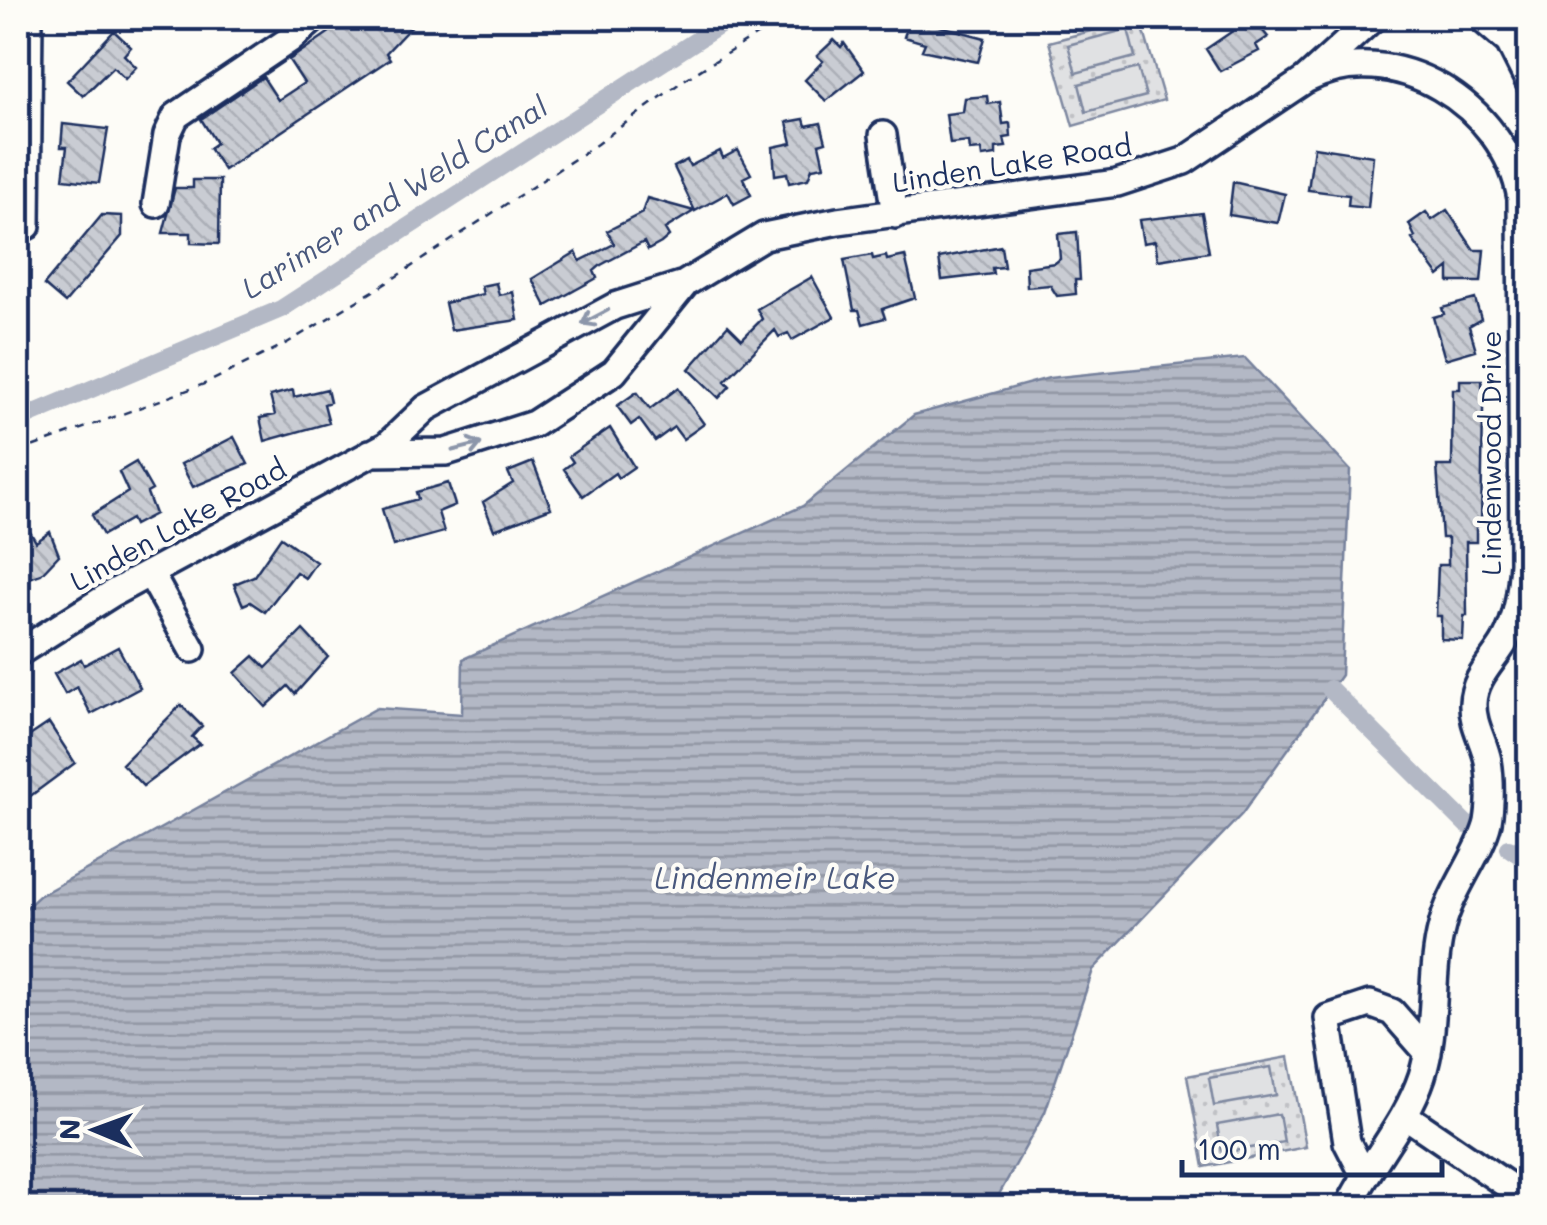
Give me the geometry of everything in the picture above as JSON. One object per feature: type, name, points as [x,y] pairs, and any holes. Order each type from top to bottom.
[{"type":"street","points":[[22,228],[29,18]]},
{"type":"street","points":[[156,204],[167,135],[176,116],[315,18]]},
{"type":"street","name":"Linden Lake Road","points":[[18,653],[150,573],[370,453],[402,433],[426,408],[615,306],[686,283],[764,236],[1118,183],[1184,160],[1305,80],[1373,18]]},
{"type":"street","points":[[1480,18],[1510,42],[1530,84]]},
{"type":"street","name":"Lindenwood Drive","points":[[1305,80],[1333,68],[1356,67],[1403,72],[1440,85],[1462,100],[1501,142],[1521,193]]},
{"type":"street","points":[[884,135],[895,215]]},
{"type":"street","name":"Lindenwood Drive","points":[[1348,1208],[1364,1175],[1406,1116],[1428,1053],[1441,928],[1452,890],[1488,824],[1488,760],[1475,727],[1472,702],[1479,676],[1505,641],[1519,605],[1524,563],[1521,193],[1530,140]]},
{"type":"street","name":"Linden Lake Road","points":[[370,453],[446,452],[534,424],[614,372],[686,283]]},
{"type":"street","points":[[150,573],[192,650]]},
{"type":"street","points":[[1364,1175],[1347,1142],[1328,1018],[1370,1004],[1392,1012],[1428,1053]]},
{"type":"street","points":[[1406,1116],[1513,1189],[1520,1190],[1530,1178]]},
{"type":"path","points":[[18,452],[207,383],[287,343],[385,284],[597,144],[684,80],[784,18]]},
{"type":"shaded area","points":[[1140,18],[1164,100],[1073,126],[1049,42]]},
{"type":"shaded area","points":[[1128,29],[1135,57],[1076,73],[1068,45]]},
{"type":"shaded area","points":[[1138,68],[1146,96],[1086,112],[1079,84]]},
{"type":"shaded area","points":[[1289,1057],[1306,1147],[1204,1167],[1187,1076]]},
{"type":"shaded area","points":[[1271,1067],[1276,1095],[1214,1106],[1209,1078]]},
{"type":"shaded area","points":[[1279,1114],[1284,1142],[1222,1153],[1217,1125]]},
{"type":"water","name":"Lindenmeir Lake","points":[[1245,358],[1350,470],[1341,675],[1242,814],[1093,970],[1045,1112],[992,1207],[18,1207],[18,915],[39,896],[377,708],[462,714],[463,659],[803,506],[914,415],[1049,378]]},
{"type":"building","points":[[350,18],[419,18],[386,53],[390,59],[224,170],[209,148],[216,143],[201,119],[263,77],[278,100],[304,83],[289,60]]},
{"type":"building","points":[[910,18],[985,38],[978,62],[922,50],[925,43],[904,37]]},
{"type":"building","points":[[1252,18],[1268,37],[1256,45],[1259,51],[1220,71],[1206,49]]},
{"type":"building","points":[[114,31],[131,47],[124,55],[136,67],[125,79],[113,67],[83,96],[67,81]]},
{"type":"building","points":[[834,40],[841,47],[844,43],[864,71],[826,101],[805,80],[823,61],[817,56]]},
{"type":"building","points":[[987,96],[988,104],[1000,102],[1003,124],[1010,123],[1011,137],[1004,138],[1006,147],[996,148],[996,155],[982,157],[981,150],[970,151],[969,142],[950,144],[946,114],[963,112],[965,98]]},
{"type":"building","points":[[804,119],[806,126],[821,123],[826,142],[819,144],[824,166],[812,168],[808,179],[789,183],[787,173],[775,175],[773,147],[792,143],[787,122]]},
{"type":"building","points":[[63,124],[108,129],[99,183],[63,179],[67,147],[61,147]]},
{"type":"building","points":[[1314,147],[1373,156],[1368,208],[1348,206],[1349,195],[1308,190]]},
{"type":"building","points":[[738,150],[751,174],[743,178],[751,195],[734,204],[728,193],[695,211],[674,167],[687,160],[690,166],[720,151],[723,158]]},
{"type":"building","points":[[193,180],[220,180],[219,244],[191,243],[191,233],[163,233],[175,188],[193,188]]},
{"type":"building","points":[[1233,182],[1285,194],[1278,223],[1229,215]]},
{"type":"building","points":[[647,198],[694,211],[665,229],[669,236],[661,243],[648,250],[644,242],[601,265],[594,271],[597,278],[546,306],[532,279],[576,252],[580,261],[614,244],[607,231],[642,213]]},
{"type":"building","points":[[1447,210],[1474,250],[1484,250],[1481,282],[1449,282],[1449,268],[1439,276],[1412,239],[1415,237],[1409,224],[1426,212],[1432,220]]},
{"type":"building","points":[[1202,213],[1209,252],[1158,260],[1155,241],[1143,243],[1139,220]]},
{"type":"building","points":[[102,215],[122,216],[122,236],[65,303],[44,285]]},
{"type":"building","points":[[1077,232],[1080,280],[1075,280],[1076,294],[1057,296],[1050,285],[1027,287],[1026,267],[1055,263],[1060,259],[1058,234]]},
{"type":"building","points":[[1001,246],[1004,267],[992,268],[993,274],[942,280],[939,258]]},
{"type":"building","points":[[872,255],[873,259],[886,256],[887,260],[905,256],[915,298],[882,309],[885,318],[863,324],[859,310],[854,310],[844,260]]},
{"type":"building","points":[[812,277],[834,317],[792,340],[788,333],[779,337],[775,330],[725,381],[730,386],[719,398],[689,369],[728,325],[742,339],[762,319],[757,309]]},
{"type":"building","points":[[496,283],[499,295],[513,292],[518,320],[451,330],[445,303],[483,294],[481,286]]},
{"type":"building","points":[[1475,299],[1481,319],[1469,326],[1476,350],[1445,359],[1433,317],[1444,314],[1442,308]]},
{"type":"building","points":[[1460,380],[1482,380],[1483,410],[1481,525],[1476,526],[1476,542],[1466,542],[1467,616],[1463,640],[1441,639],[1441,616],[1436,616],[1438,565],[1448,565],[1437,466],[1452,466],[1453,389],[1460,389]]},
{"type":"building","points":[[678,388],[704,424],[683,439],[674,427],[655,441],[639,419],[631,425],[617,406],[637,392],[650,409]]},
{"type":"building","points":[[327,389],[330,402],[324,404],[329,423],[265,441],[260,418],[275,415],[270,396],[293,390],[294,397]]},
{"type":"building","points":[[610,428],[634,467],[618,478],[615,473],[583,496],[564,469],[573,462],[569,456]]},
{"type":"building","points":[[234,437],[248,464],[193,487],[181,464]]},
{"type":"building","points":[[136,462],[152,490],[147,493],[155,514],[134,525],[131,519],[103,535],[92,515],[128,492],[119,472]]},
{"type":"building","points":[[533,462],[551,508],[494,530],[483,502],[513,483],[508,472]]},
{"type":"building","points":[[448,483],[455,505],[438,512],[444,532],[393,546],[382,509],[418,499],[416,492]]},
{"type":"building","points":[[30,532],[36,542],[50,532],[59,555],[41,574],[18,582],[18,540]]},
{"type":"building","points":[[281,537],[316,562],[305,578],[296,572],[265,612],[250,602],[243,605],[234,584],[254,576]]},
{"type":"building","points":[[303,630],[328,657],[295,694],[288,686],[266,707],[235,673],[254,656],[266,668]]},
{"type":"building","points":[[118,647],[140,688],[91,714],[77,687],[65,694],[54,674],[81,659],[84,665]]},
{"type":"building","points":[[181,705],[202,726],[192,737],[200,744],[143,786],[122,764]]},
{"type":"building","points":[[49,723],[75,763],[25,800],[18,789],[18,744]]},
{"type":"waterway","name":"Larimer and Weld Canal","points":[[18,420],[281,309],[731,18]]},
{"type":"waterway","points":[[1330,689],[1467,825]]},
{"type":"waterway","points":[[1509,848],[1530,862]]}]
